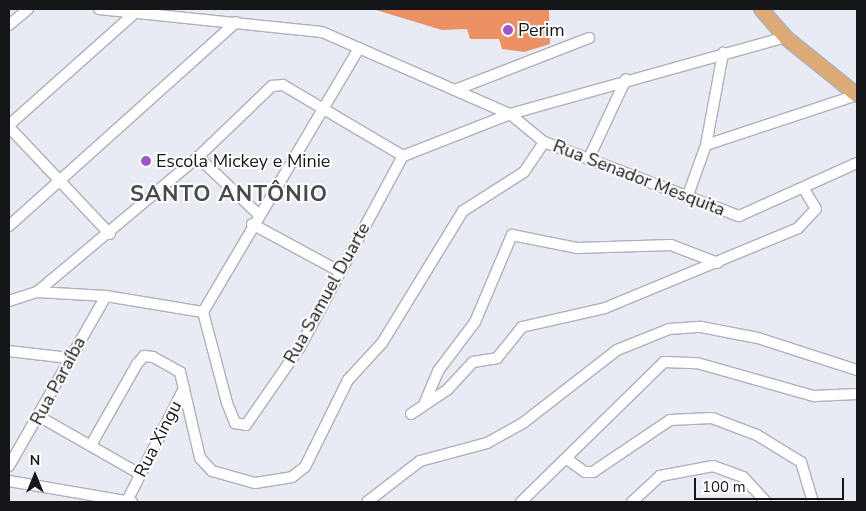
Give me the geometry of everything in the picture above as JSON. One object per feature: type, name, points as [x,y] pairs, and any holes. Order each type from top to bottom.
[{"type":"main road","points":[[761,9],[785,37],[857,95]]},
{"type":"street","points":[[9,25],[28,9]]},
{"type":"street","name":"Rua Senador Mesquita","points":[[99,9],[322,32],[510,114],[544,142],[740,216],[804,190],[857,163]]},
{"type":"street","points":[[110,234],[58,183],[9,126],[136,12]]},
{"type":"street","points":[[9,226],[236,22]]},
{"type":"street","points":[[37,292],[110,234],[198,156],[266,90],[283,85],[402,156],[510,114],[626,79],[785,37]]},
{"type":"street","points":[[454,90],[589,38]]},
{"type":"street","points":[[9,300],[37,292],[106,296],[203,312],[252,224],[359,48]]},
{"type":"street","points":[[688,195],[706,145],[723,53]]},
{"type":"street","points":[[589,158],[626,79]]},
{"type":"street","points":[[706,145],[857,95]]},
{"type":"street","points":[[184,388],[200,458],[212,471],[255,483],[292,477],[305,467],[348,380],[382,343],[463,211],[524,172],[544,142]]},
{"type":"street","points":[[198,156],[258,214]]},
{"type":"street","name":"Rua Samuel Duarte","points":[[203,312],[227,403],[235,423],[246,425],[300,347],[402,156]]},
{"type":"street","points":[[411,414],[425,402],[447,390],[473,362],[497,358],[522,327],[605,308],[718,263],[798,228],[813,216],[815,204],[804,190]]},
{"type":"street","points":[[252,224],[339,271]]},
{"type":"street","points":[[425,402],[438,371],[475,322],[512,235],[577,248],[671,245],[718,263]]},
{"type":"street","name":"Rua Paraíba","points":[[9,466],[40,417],[69,358],[106,296]]},
{"type":"street","points":[[367,502],[420,462],[488,443],[523,423],[617,350],[669,329],[701,327],[758,338],[857,370]]},
{"type":"street","points":[[9,351],[69,358]]},
{"type":"street","name":"Rua Xingu","points":[[91,445],[144,356],[168,361],[180,372],[184,388],[140,474],[130,502]]},
{"type":"street","points":[[521,502],[567,460],[664,362],[697,363],[814,396],[857,394]]},
{"type":"street","points":[[40,417],[140,474]]},
{"type":"street","points":[[567,460],[584,472],[593,472],[670,420],[712,418],[757,435],[801,462],[813,502]]},
{"type":"street","points":[[632,502],[660,476],[688,467],[713,466],[743,476],[766,502]]},
{"type":"street","points":[[9,481],[130,502]]},
{"type":"building","name":"Perim","points":[[549,9],[550,44],[524,52],[502,49],[499,39],[470,39],[467,29],[442,30],[376,10]]},
{"type":"place","name":"Perim","points":[[508,30]]},
{"type":"place","name":"Escola Mickey e Minie","points":[[146,161]]},
{"type":"district","name":"SANTO ANTÔNIO","points":[[229,195]]}]
